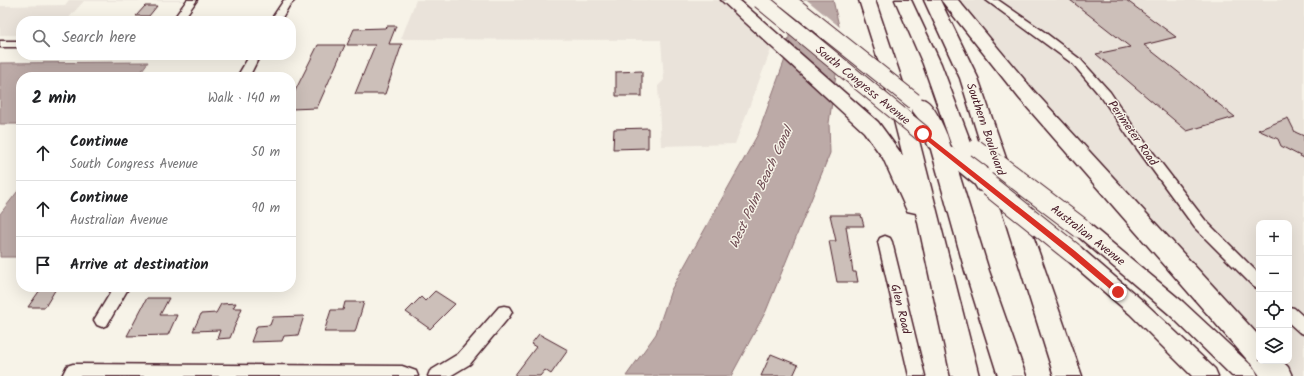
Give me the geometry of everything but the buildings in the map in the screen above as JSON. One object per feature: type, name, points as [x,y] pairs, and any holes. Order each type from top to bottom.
[{"type":"highway","points":[[729,0],[773,41],[871,127],[887,147],[900,171],[934,249]]},
{"type":"highway","points":[[867,0],[898,96],[913,153],[934,249],[965,376]]},
{"type":"highway","points":[[903,0],[932,64],[940,139],[977,272],[1012,376]]},
{"type":"highway","name":"Southern Boulevard","points":[[932,0],[969,78],[1068,376]]},
{"type":"highway","points":[[949,0],[1018,84],[1256,352]]},
{"type":"highway","points":[[917,103],[934,127],[940,139],[969,159],[987,185]]},
{"type":"highway","points":[[1267,364],[1278,376]]},
{"type":"main road","name":"South Congress Avenue","points":[[760,0],[940,139]]},
{"type":"main road","name":"South Congress Avenue","points":[[787,0],[917,103]]},
{"type":"main road","name":"Australian Avenue","points":[[940,139],[976,148],[1081,228],[1166,299],[1247,376]]},
{"type":"main road","name":"Australian Avenue","points":[[987,185],[1100,276],[1137,308],[1207,376]]},
{"type":"street","points":[[181,16],[192,0]]},
{"type":"street","points":[[278,16],[285,4],[290,0]]},
{"type":"street","name":"Perimeter Road","points":[[991,0],[1039,33],[1077,62],[1106,95],[1135,138],[1200,224],[1256,280]]},
{"type":"street","points":[[0,44],[16,44]]},
{"type":"street","points":[[246,72],[253,60]]},
{"type":"street","name":"Glen Road","points":[[885,242],[918,376]]},
{"type":"street","points":[[102,320],[119,292]]},
{"type":"street","points":[[436,376],[464,359],[504,312]]},
{"type":"street","points":[[1292,316],[1304,327]]},
{"type":"street","points":[[72,373],[402,373],[410,376]]},
{"type":"shaded area","points":[[69,0],[189,0],[187,2],[84,1],[70,16],[16,16],[16,35],[0,35],[0,6],[65,5]]},
{"type":"shaded area","points":[[416,0],[720,0],[772,47],[735,144],[661,146],[658,86],[664,80],[661,40],[401,39]]},
{"type":"shaded area","points":[[953,0],[1304,0],[1304,376],[1287,376],[1277,364],[1292,364],[1292,220],[1256,220],[1256,342],[1026,86]]},
{"type":"water","name":"West Palm Beach Canal","points":[[788,0],[833,0],[839,26],[839,53],[829,123],[830,153],[766,311],[731,376],[626,376],[656,334],[671,290],[758,134],[784,62],[789,37]]},
{"type":"water","points":[[148,62],[141,72],[16,72],[16,124],[0,124],[0,63]]},
{"type":"water","points":[[16,193],[16,257],[0,257],[0,214]]},
{"type":"pier","points":[[786,0],[807,0],[841,28],[841,53],[837,75],[787,34]]},
{"type":"route","points":[[923,134],[1073,253],[1118,292]]}]
